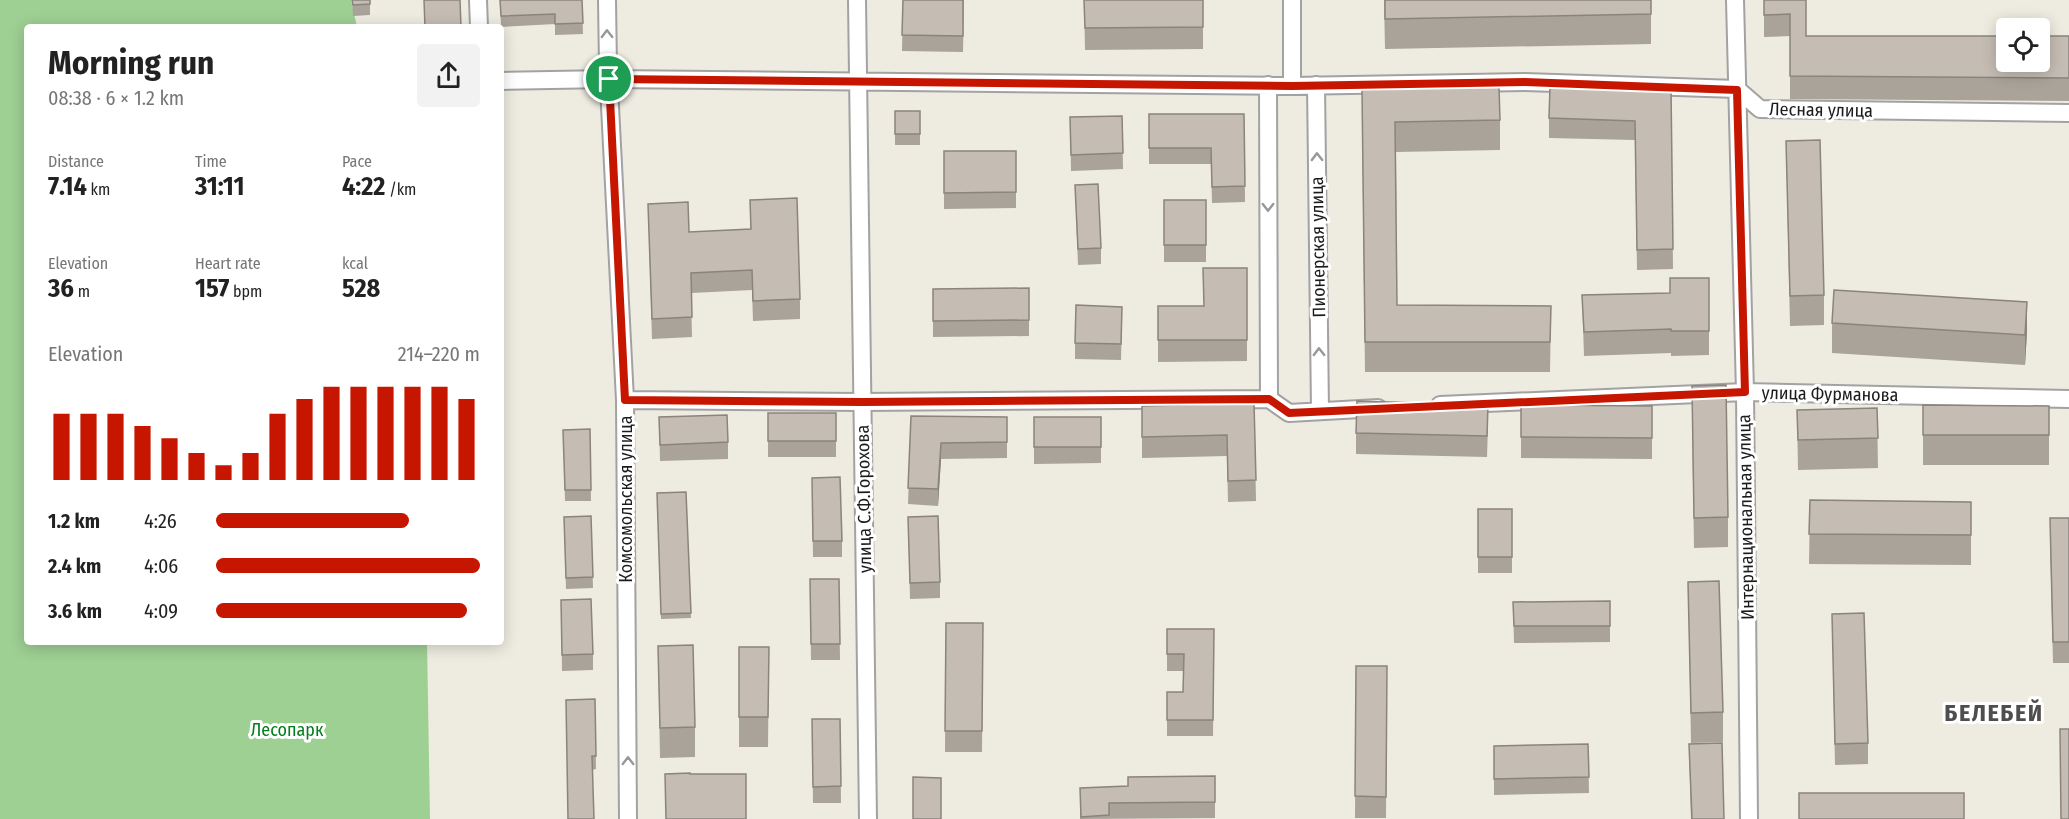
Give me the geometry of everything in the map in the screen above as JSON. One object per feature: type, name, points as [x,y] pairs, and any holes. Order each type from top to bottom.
[{"type":"street","points":[[478,0],[479,24]]},
{"type":"street","name":"Комсомольская улица","points":[[607,0],[625,400],[628,819]]},
{"type":"street","name":"улица С.Ф.Горохова","points":[[856,0],[868,819]]},
{"type":"street","points":[[1292,0],[1292,86]]},
{"type":"street","name":"Интернациональная улица","points":[[1735,0],[1745,392],[1749,819]]},
{"type":"street","points":[[504,81],[609,79],[1268,86],[1525,82],[1737,90]]},
{"type":"street","name":"Пионерская улица","points":[[1316,85],[1320,410]]},
{"type":"street","points":[[1268,86],[1269,399]]},
{"type":"street","name":"Лесная улица","points":[[1737,90],[1760,109],[2069,113]]},
{"type":"street","name":"улица Фурманова","points":[[1423,406],[1745,392],[2069,399]]},
{"type":"street","points":[[625,400],[863,402],[1269,399],[1289,413],[1389,407]]},
{"type":"green space","name":"Лесопарк","points":[[0,0],[351,0],[356,24],[24,24],[24,645],[427,645],[430,819],[0,819]]},
{"type":"building","points":[[352,0],[370,0],[370,4],[353,5]]},
{"type":"building","points":[[424,0],[460,0],[461,24],[425,24]]},
{"type":"building","points":[[500,0],[582,0],[583,23],[555,24],[555,14],[501,16]]},
{"type":"building","points":[[903,0],[963,0],[963,36],[902,35]]},
{"type":"building","points":[[1084,0],[1203,0],[1203,27],[1085,28]]},
{"type":"building","points":[[1385,0],[1651,0],[1651,14],[1385,19]]},
{"type":"building","points":[[1764,0],[1806,0],[1806,36],[1996,36],[1996,72],[2050,72],[2050,36],[2069,36],[2069,78],[1790,76],[1790,14],[1764,15]]},
{"type":"building","points":[[1499,87],[1500,120],[1395,122],[1397,305],[1551,306],[1550,342],[1365,342],[1362,90]]},
{"type":"building","points":[[1550,87],[1671,88],[1673,249],[1637,250],[1635,121],[1549,118]]},
{"type":"building","points":[[895,111],[920,111],[920,134],[895,134]]},
{"type":"building","points":[[1149,114],[1244,114],[1245,186],[1212,187],[1211,148],[1149,148]]},
{"type":"building","points":[[1122,116],[1123,153],[1071,155],[1070,117]]},
{"type":"building","points":[[1820,140],[1824,295],[1790,296],[1786,141]]},
{"type":"building","points":[[944,151],[1016,151],[1016,192],[944,193]]},
{"type":"building","points":[[1098,184],[1101,248],[1078,249],[1075,185]]},
{"type":"building","points":[[797,198],[800,299],[753,301],[752,270],[691,273],[692,317],[652,319],[648,204],[688,202],[689,232],[751,229],[750,200]]},
{"type":"building","points":[[1164,200],[1206,200],[1206,245],[1164,245]]},
{"type":"building","points":[[1203,268],[1247,268],[1247,340],[1158,340],[1158,306],[1204,306]]},
{"type":"building","points":[[1670,278],[1709,278],[1709,331],[1671,331],[1671,329],[1584,332],[1582,295],[1670,293]]},
{"type":"building","points":[[1029,288],[1029,320],[933,321],[933,289]]},
{"type":"building","points":[[1834,290],[2027,302],[2025,335],[1832,323]]},
{"type":"building","points":[[1076,305],[1122,307],[1121,344],[1075,343]]},
{"type":"building","points":[[1726,385],[1728,517],[1694,518],[1692,386]]},
{"type":"building","points":[[1357,401],[1488,405],[1487,436],[1356,433]]},
{"type":"building","points":[[1254,403],[1256,480],[1228,481],[1227,435],[1142,437],[1142,406]]},
{"type":"building","points":[[1521,405],[1652,406],[1652,438],[1521,437]]},
{"type":"building","points":[[1923,405],[2049,406],[2049,435],[1923,435]]},
{"type":"building","points":[[1877,408],[1878,438],[1798,440],[1797,410]]},
{"type":"building","points":[[768,413],[836,413],[836,441],[768,441]]},
{"type":"building","points":[[727,415],[728,442],[660,445],[659,417]]},
{"type":"building","points":[[911,416],[1007,417],[1007,442],[941,443],[938,489],[908,488]]},
{"type":"building","points":[[1034,417],[1101,417],[1101,447],[1034,447]]},
{"type":"building","points":[[590,429],[591,490],[565,490],[563,430]]},
{"type":"building","points":[[840,477],[842,541],[813,541],[812,478]]},
{"type":"building","points":[[686,492],[691,613],[661,614],[657,493]]},
{"type":"building","points":[[1810,500],[1971,502],[1971,535],[1809,534]]},
{"type":"building","points":[[1478,509],[1512,509],[1512,557],[1478,557]]},
{"type":"building","points":[[591,516],[593,577],[566,578],[564,517]]},
{"type":"building","points":[[938,516],[940,582],[910,583],[908,517]]},
{"type":"building","points":[[2050,518],[2069,518],[2069,642],[2053,642]]},
{"type":"building","points":[[810,579],[839,579],[840,644],[811,644]]},
{"type":"building","points":[[1719,581],[1723,712],[1691,713],[1688,582]]},
{"type":"building","points":[[591,599],[593,654],[562,655],[561,600]]},
{"type":"building","points":[[1610,601],[1610,626],[1514,626],[1513,602]]},
{"type":"building","points":[[1864,613],[1868,743],[1835,744],[1832,614]]},
{"type":"building","points":[[946,623],[983,623],[982,731],[945,731]]},
{"type":"building","points":[[1167,629],[1214,629],[1213,720],[1167,720],[1167,692],[1183,692],[1184,654],[1167,654]]},
{"type":"building","points":[[693,645],[695,727],[660,728],[658,646]]},
{"type":"building","points":[[739,647],[769,647],[768,717],[739,717]]},
{"type":"building","points":[[1356,666],[1387,666],[1386,797],[1355,796]]},
{"type":"building","points":[[595,699],[596,756],[592,756],[594,819],[568,819],[566,700]]},
{"type":"building","points":[[812,719],[840,719],[841,786],[813,787]]},
{"type":"building","points":[[2060,729],[2069,729],[2069,819],[2061,819]]},
{"type":"building","points":[[1722,743],[1724,819],[1692,819],[1689,744]]},
{"type":"building","points":[[1588,744],[1589,777],[1494,779],[1494,746]]},
{"type":"building","points":[[665,774],[746,774],[746,819],[666,819]]},
{"type":"building","points":[[1215,776],[1215,802],[1109,803],[1109,815],[1081,817],[1080,788],[1128,786],[1128,777]]},
{"type":"building","points":[[913,777],[941,778],[941,819],[913,819]]},
{"type":"building","points":[[1799,793],[1964,793],[1964,819],[1799,819]]},
{"type":"district","name":"БЕЛЕБЕЙ","points":[[1994,713]]},
{"type":"route","points":[[609,79],[1292,86],[1525,82],[1737,90],[1745,392],[1289,413],[1269,399],[863,402],[625,400],[609,79]]}]
